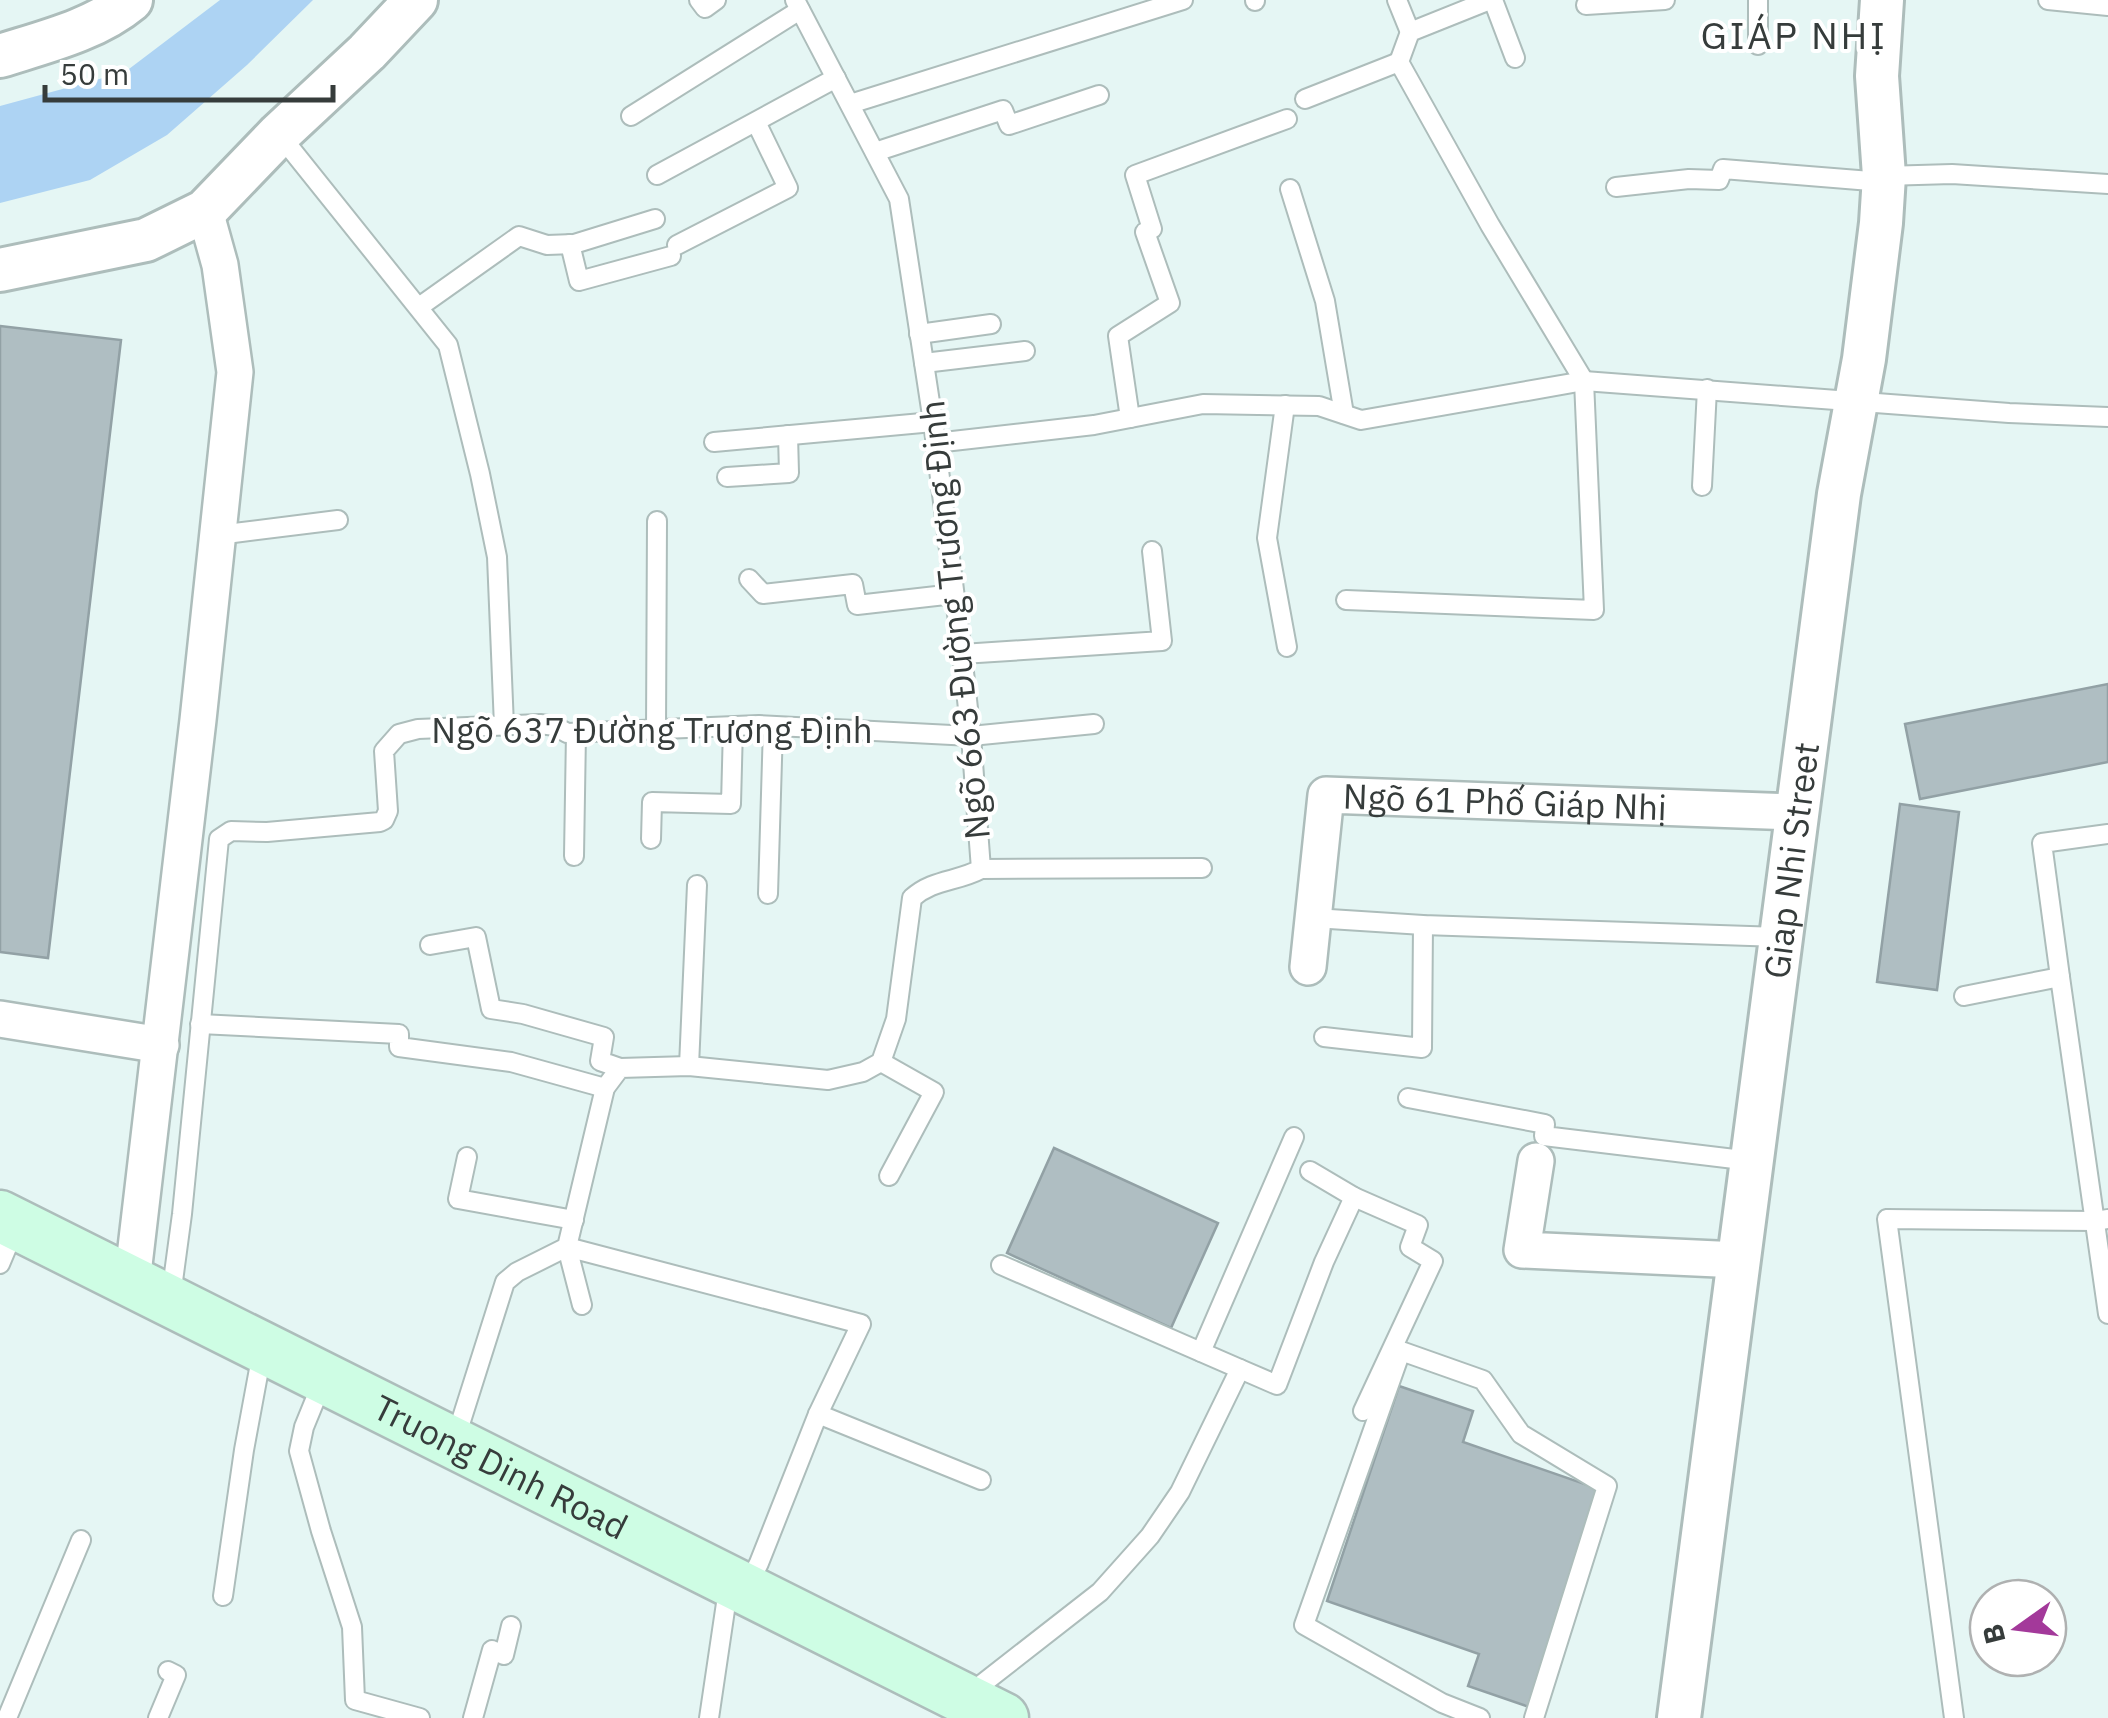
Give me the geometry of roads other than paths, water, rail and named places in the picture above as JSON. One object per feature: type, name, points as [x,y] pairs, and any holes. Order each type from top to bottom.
[{"type":"main road","name":"Truong Dinh Road","points":[[5,1235],[151,1292],[983,1708]]},
{"type":"street","points":[[0,56],[114,14],[131,0]]},
{"type":"street","points":[[0,270],[146,240],[205,211],[416,0]]},
{"type":"street","name":"Giap Nhi Street","points":[[1679,1718],[1839,494],[1857,402],[1882,223],[1876,76],[1882,0]]},
{"type":"street","points":[[151,1292],[161,1045],[235,372],[220,264],[205,211]]},
{"type":"street","name":"Ngõ 61 Phố Giáp Nhị","points":[[1308,968],[1326,795],[1797,812]]},
{"type":"street","points":[[0,1019],[161,1045]]},
{"type":"street","points":[[1536,1161],[1522,1250],[1739,1260]]},
{"type":"lane","points":[[699,0],[705,8],[716,0]]},
{"type":"lane","points":[[850,104],[1183,0]]},
{"type":"lane","points":[[1346,600],[1594,610],[1584,382],[1490,225],[1400,62],[1410,32],[1397,0]]},
{"type":"lane","points":[[1410,32],[1492,0],[1515,58]]},
{"type":"lane","points":[[1586,5],[1665,0]]},
{"type":"lane","points":[[1758,0],[1758,45]]},
{"type":"lane","points":[[2048,0],[2108,6]]},
{"type":"lane","points":[[632,116],[797,5]]},
{"type":"lane","name":"Ngõ 663 Đường Trương Định","points":[[797,5],[899,199],[936,443],[972,736],[981,868],[965,878],[924,887],[912,898],[896,1019],[880,1062]]},
{"type":"lane","points":[[1305,99],[1400,62]]},
{"type":"lane","points":[[658,175],[836,78]]},
{"type":"lane","points":[[875,152],[1003,110],[1009,125],[1099,95]]},
{"type":"lane","points":[[1130,418],[1118,336],[1170,303],[1145,232],[1152,229],[1135,176],[1288,120]]},
{"type":"lane","points":[[570,244],[579,280],[674,250],[788,188],[756,122]]},
{"type":"lane","points":[[279,134],[448,346],[497,558],[504,726]]},
{"type":"lane","points":[[1616,187],[1689,179],[1720,180],[1723,169],[1883,179],[1952,174],[2108,184]]},
{"type":"lane","points":[[1290,189],[1325,301],[1344,414]]},
{"type":"lane","points":[[419,307],[519,236],[547,245],[570,244],[655,219]]},
{"type":"lane","points":[[919,334],[991,324]]},
{"type":"lane","points":[[924,363],[1025,350]]},
{"type":"lane","points":[[936,443],[1094,425],[1203,404],[1319,406],[1361,420],[1584,382],[2108,418]]},
{"type":"lane","points":[[1702,486],[1707,389]]},
{"type":"lane","points":[[1285,405],[1268,538],[1288,647]]},
{"type":"lane","points":[[714,442],[933,422]]},
{"type":"lane","points":[[727,476],[789,473],[788,435]]},
{"type":"lane","points":[[218,535],[338,520]]},
{"type":"lane","points":[[656,730],[657,521]]},
{"type":"lane","points":[[962,654],[1162,641],[1152,551]]},
{"type":"lane","points":[[749,579],[763,594],[853,584],[857,605],[954,594]]},
{"type":"lane","name":"Ngõ 637 Đường Trương Định","points":[[151,1292],[182,1214],[218,840],[231,831],[267,832],[384,820],[388,812],[384,750],[399,734],[418,728],[540,724],[576,733],[759,725],[972,736],[1094,724]]},
{"type":"lane","points":[[651,839],[652,802],[731,804],[732,727]]},
{"type":"lane","points":[[768,894],[773,727]]},
{"type":"lane","points":[[574,856],[576,733]]},
{"type":"lane","points":[[2108,834],[2042,842],[2060,978],[2102,1220],[2108,1314]]},
{"type":"lane","points":[[981,868],[1202,868]]},
{"type":"lane","points":[[689,1066],[697,885]]},
{"type":"lane","points":[[1314,918],[1780,938]]},
{"type":"lane","points":[[1324,1037],[1422,1048],[1423,925]]},
{"type":"lane","points":[[430,945],[476,936],[490,1010],[522,1014],[604,1037],[600,1060],[620,1068],[689,1066],[828,1080],[862,1072],[880,1062],[934,1092],[889,1176]]},
{"type":"lane","points":[[1964,996],[2060,978]]},
{"type":"lane","points":[[200,1024],[398,1034],[399,1047],[511,1062],[605,1088]]},
{"type":"lane","points":[[582,1305],[567,1247],[605,1088],[620,1068]]},
{"type":"lane","points":[[1408,1098],[1545,1124],[1544,1136],[1752,1161]]},
{"type":"lane","points":[[1201,1352],[1294,1137]]},
{"type":"lane","points":[[468,1157],[458,1199],[574,1220]]},
{"type":"lane","points":[[1310,1171],[1354,1197],[1418,1225],[1410,1246],[1433,1261],[1364,1411]]},
{"type":"lane","points":[[1001,1265],[1278,1385],[1324,1262],[1354,1197]]},
{"type":"lane","points":[[1954,1718],[1887,1219],[2102,1220]]},
{"type":"lane","points":[[454,1443],[505,1282],[567,1247],[861,1324],[818,1414],[759,1563],[737,1586],[710,1718]]},
{"type":"lane","points":[[223,1596],[263,1348]]},
{"type":"lane","points":[[1480,1718],[1442,1703],[1304,1625],[1400,1352],[1484,1380],[1521,1434],[1607,1486],[1534,1718]]},
{"type":"lane","points":[[983,1708],[1100,1592],[1150,1536],[1180,1492],[1240,1369]]},
{"type":"lane","points":[[324,1378],[304,1426],[299,1451],[352,1627],[355,1700],[420,1718]]},
{"type":"lane","points":[[818,1414],[981,1480]]},
{"type":"lane","points":[[7,1718],[82,1540]]},
{"type":"lane","points":[[473,1718],[492,1650],[504,1655],[511,1626]]},
{"type":"lane","points":[[158,1718],[176,1674],[168,1671]]},
{"type":"water","points":[[220,0],[313,0],[167,135],[90,180],[0,203],[0,106],[125,72]]},
{"type":"district","name":"GIÁP NHỊ","points":[[1794,34]]}]
